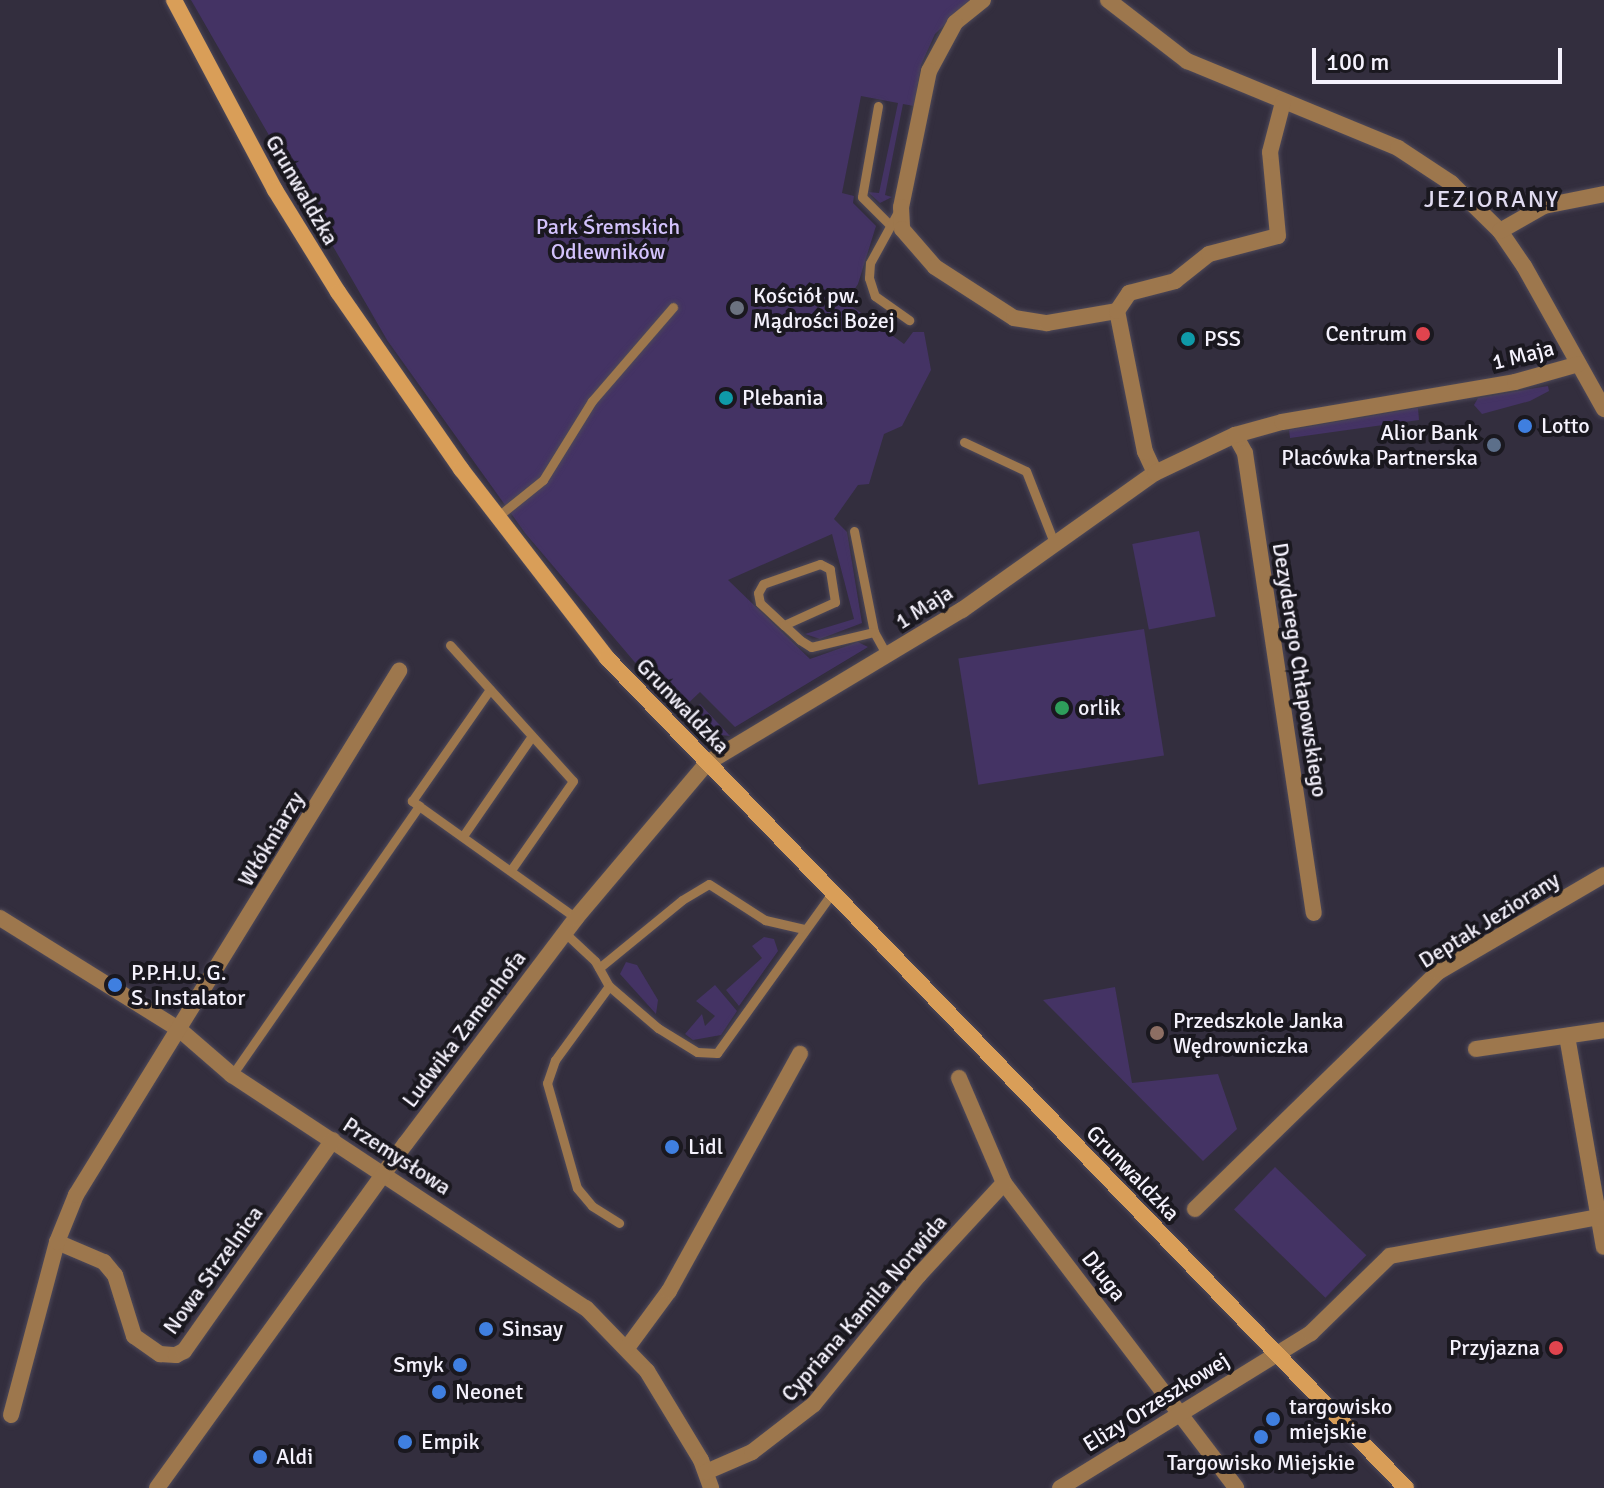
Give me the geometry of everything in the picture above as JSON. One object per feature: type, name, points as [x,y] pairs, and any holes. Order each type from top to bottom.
[{"type":"main road","name":"Grunwaldzka","points":[[174,0],[313,253],[497,517],[607,658],[1406,1488]]},
{"type":"street","points":[[983,0],[955,23],[929,71],[901,207],[902,229],[915,250],[1014,318],[1047,323],[1117,311]]},
{"type":"street","points":[[1108,0],[1187,61],[1423,162],[1500,231],[1604,409]]},
{"type":"street","points":[[1155,473],[1145,452],[1117,311],[1129,293],[1175,281],[1209,254],[1278,236],[1270,152],[1283,102]]},
{"type":"street","points":[[1500,231],[1544,206],[1604,194]]},
{"type":"street","name":"1 Maja","points":[[707,763],[887,655],[1055,545],[1155,473],[1235,435],[1515,382],[1579,364]]},
{"type":"street","name":"Dezyderego Chłapowskiego","points":[[1235,435],[1245,453],[1314,913]]},
{"type":"street","name":"Włókniarzy","points":[[180,1030],[399,671]]},
{"type":"street","name":"Ludwika Zamenhofa","points":[[157,1488],[384,1173],[576,918],[707,763]]},
{"type":"street","name":"Deptak Jeziorany","points":[[1195,1209],[1438,972],[1604,875]]},
{"type":"street","name":"Przemysłowa","points":[[0,918],[180,1030],[232,1075],[553,1284],[605,1324],[669,1404],[709,1480]]},
{"type":"street","points":[[11,1415],[57,1242],[76,1195],[180,1030]]},
{"type":"street","points":[[1476,1049],[1604,1030]]},
{"type":"street","points":[[1567,1036],[1604,1247]]},
{"type":"street","points":[[627,1348],[669,1291],[800,1054]]},
{"type":"street","name":"Długa","points":[[959,1078],[1004,1183],[1236,1488]]},
{"type":"street","name":"Nowa Strzelnica","points":[[57,1242],[109,1268],[134,1336],[160,1354],[184,1351],[333,1140]]},
{"type":"street","name":"Cypriana Kamila Norwida","points":[[709,1480],[752,1452],[814,1404],[919,1275],[1004,1183]]},
{"type":"street","points":[[1275,1353],[1311,1333],[1390,1256],[1599,1217]]},
{"type":"street","name":"Elizy Orzeszkowej","points":[[1060,1488],[1275,1353]]},
{"type":"lane","points":[[878,106],[862,197],[889,224]]},
{"type":"lane","points":[[901,207],[889,224],[869,278],[875,296],[909,320]]},
{"type":"lane","points":[[497,517],[543,480],[592,401],[673,307]]},
{"type":"lane","points":[[964,442],[1026,471],[1044,529],[1055,545]]},
{"type":"lane","points":[[854,531],[874,632],[887,655]]},
{"type":"lane","points":[[784,625],[835,602],[830,569],[811,564],[763,584],[758,593],[760,603],[784,625],[818,649],[874,632]]},
{"type":"lane","points":[[450,645],[573,781],[511,870]]},
{"type":"lane","points":[[490,689],[412,801],[576,918]]},
{"type":"lane","points":[[463,836],[532,736]]},
{"type":"lane","points":[[232,1075],[419,806]]},
{"type":"lane","points":[[599,968],[682,900],[709,884],[765,920],[804,929]]},
{"type":"lane","points":[[565,933],[599,968],[609,986],[676,1040],[697,1052],[717,1053],[739,1029],[804,929],[832,893]]},
{"type":"lane","points":[[609,986],[555,1060],[547,1083],[577,1188],[592,1206],[619,1223]]},
{"type":"green space","name":"Park Śremskich Odlewników","points":[[191,0],[970,0],[935,34],[921,65],[914,106],[903,104],[885,195],[892,197],[880,203],[868,192],[879,193],[898,103],[861,96],[842,193],[854,196],[853,203],[876,226],[858,284],[846,302],[904,344],[913,332],[924,332],[931,370],[902,426],[884,434],[869,484],[858,485],[834,519],[847,532],[862,623],[820,639],[805,634],[854,619],[832,534],[728,580],[810,659],[858,642],[868,647],[735,727],[700,692],[678,713],[525,533],[387,340]]},
{"type":"green space","points":[[1548,386],[1549,391],[1530,401],[1482,414],[1474,405],[1478,398]]},
{"type":"green space","points":[[1418,408],[1419,420],[1290,438],[1289,430]]},
{"type":"green space","points":[[1199,531],[1216,616],[1149,629],[1132,544]]},
{"type":"green space","name":"orlik","points":[[1144,629],[1164,755],[978,785],[958,658]]},
{"type":"green space","points":[[700,704],[730,736],[703,733],[685,720]]},
{"type":"green space","points":[[764,937],[774,939],[778,951],[739,1006],[726,990],[762,958],[752,946]]},
{"type":"green space","points":[[626,962],[637,965],[658,1000],[656,1014],[620,974]]},
{"type":"green space","points":[[715,985],[737,1011],[721,1035],[693,1040],[685,1034],[702,1014],[705,1026],[715,1016],[696,1001]]},
{"type":"green space","points":[[1115,987],[1132,1083],[1218,1074],[1237,1129],[1203,1161],[1043,1000]]},
{"type":"green space","points":[[1275,1167],[1366,1255],[1325,1298],[1234,1209]]},
{"type":"place","name":"Kościół pw. Mądrości Bożej","points":[[737,308]]},
{"type":"place","name":"Centrum","points":[[1423,334]]},
{"type":"place","name":"PSS","points":[[1188,339]]},
{"type":"place","name":"Plebania","points":[[726,398]]},
{"type":"place","name":"Lotto","points":[[1525,426]]},
{"type":"place","name":"Alior Bank Placówka Partnerska","points":[[1494,445]]},
{"type":"place","name":"orlik","points":[[1062,708]]},
{"type":"place","name":"P.P.H.U. G. S. Instalator","points":[[115,985]]},
{"type":"place","name":"Przedszkole Janka Wędrowniczka","points":[[1157,1033]]},
{"type":"place","name":"Lidl","points":[[672,1147]]},
{"type":"place","name":"Sinsay","points":[[486,1329]]},
{"type":"place","name":"Przyjazna","points":[[1556,1348]]},
{"type":"place","name":"Smyk","points":[[460,1365]]},
{"type":"place","name":"Neonet","points":[[439,1392]]},
{"type":"place","name":"targowisko miejskie","points":[[1273,1419]]},
{"type":"place","name":"Targowisko Miejskie","points":[[1261,1437]]},
{"type":"place","name":"Empik","points":[[405,1442]]},
{"type":"place","name":"Aldi","points":[[260,1457]]},
{"type":"district","name":"JEZIORANY","points":[[1492,200]]}]
